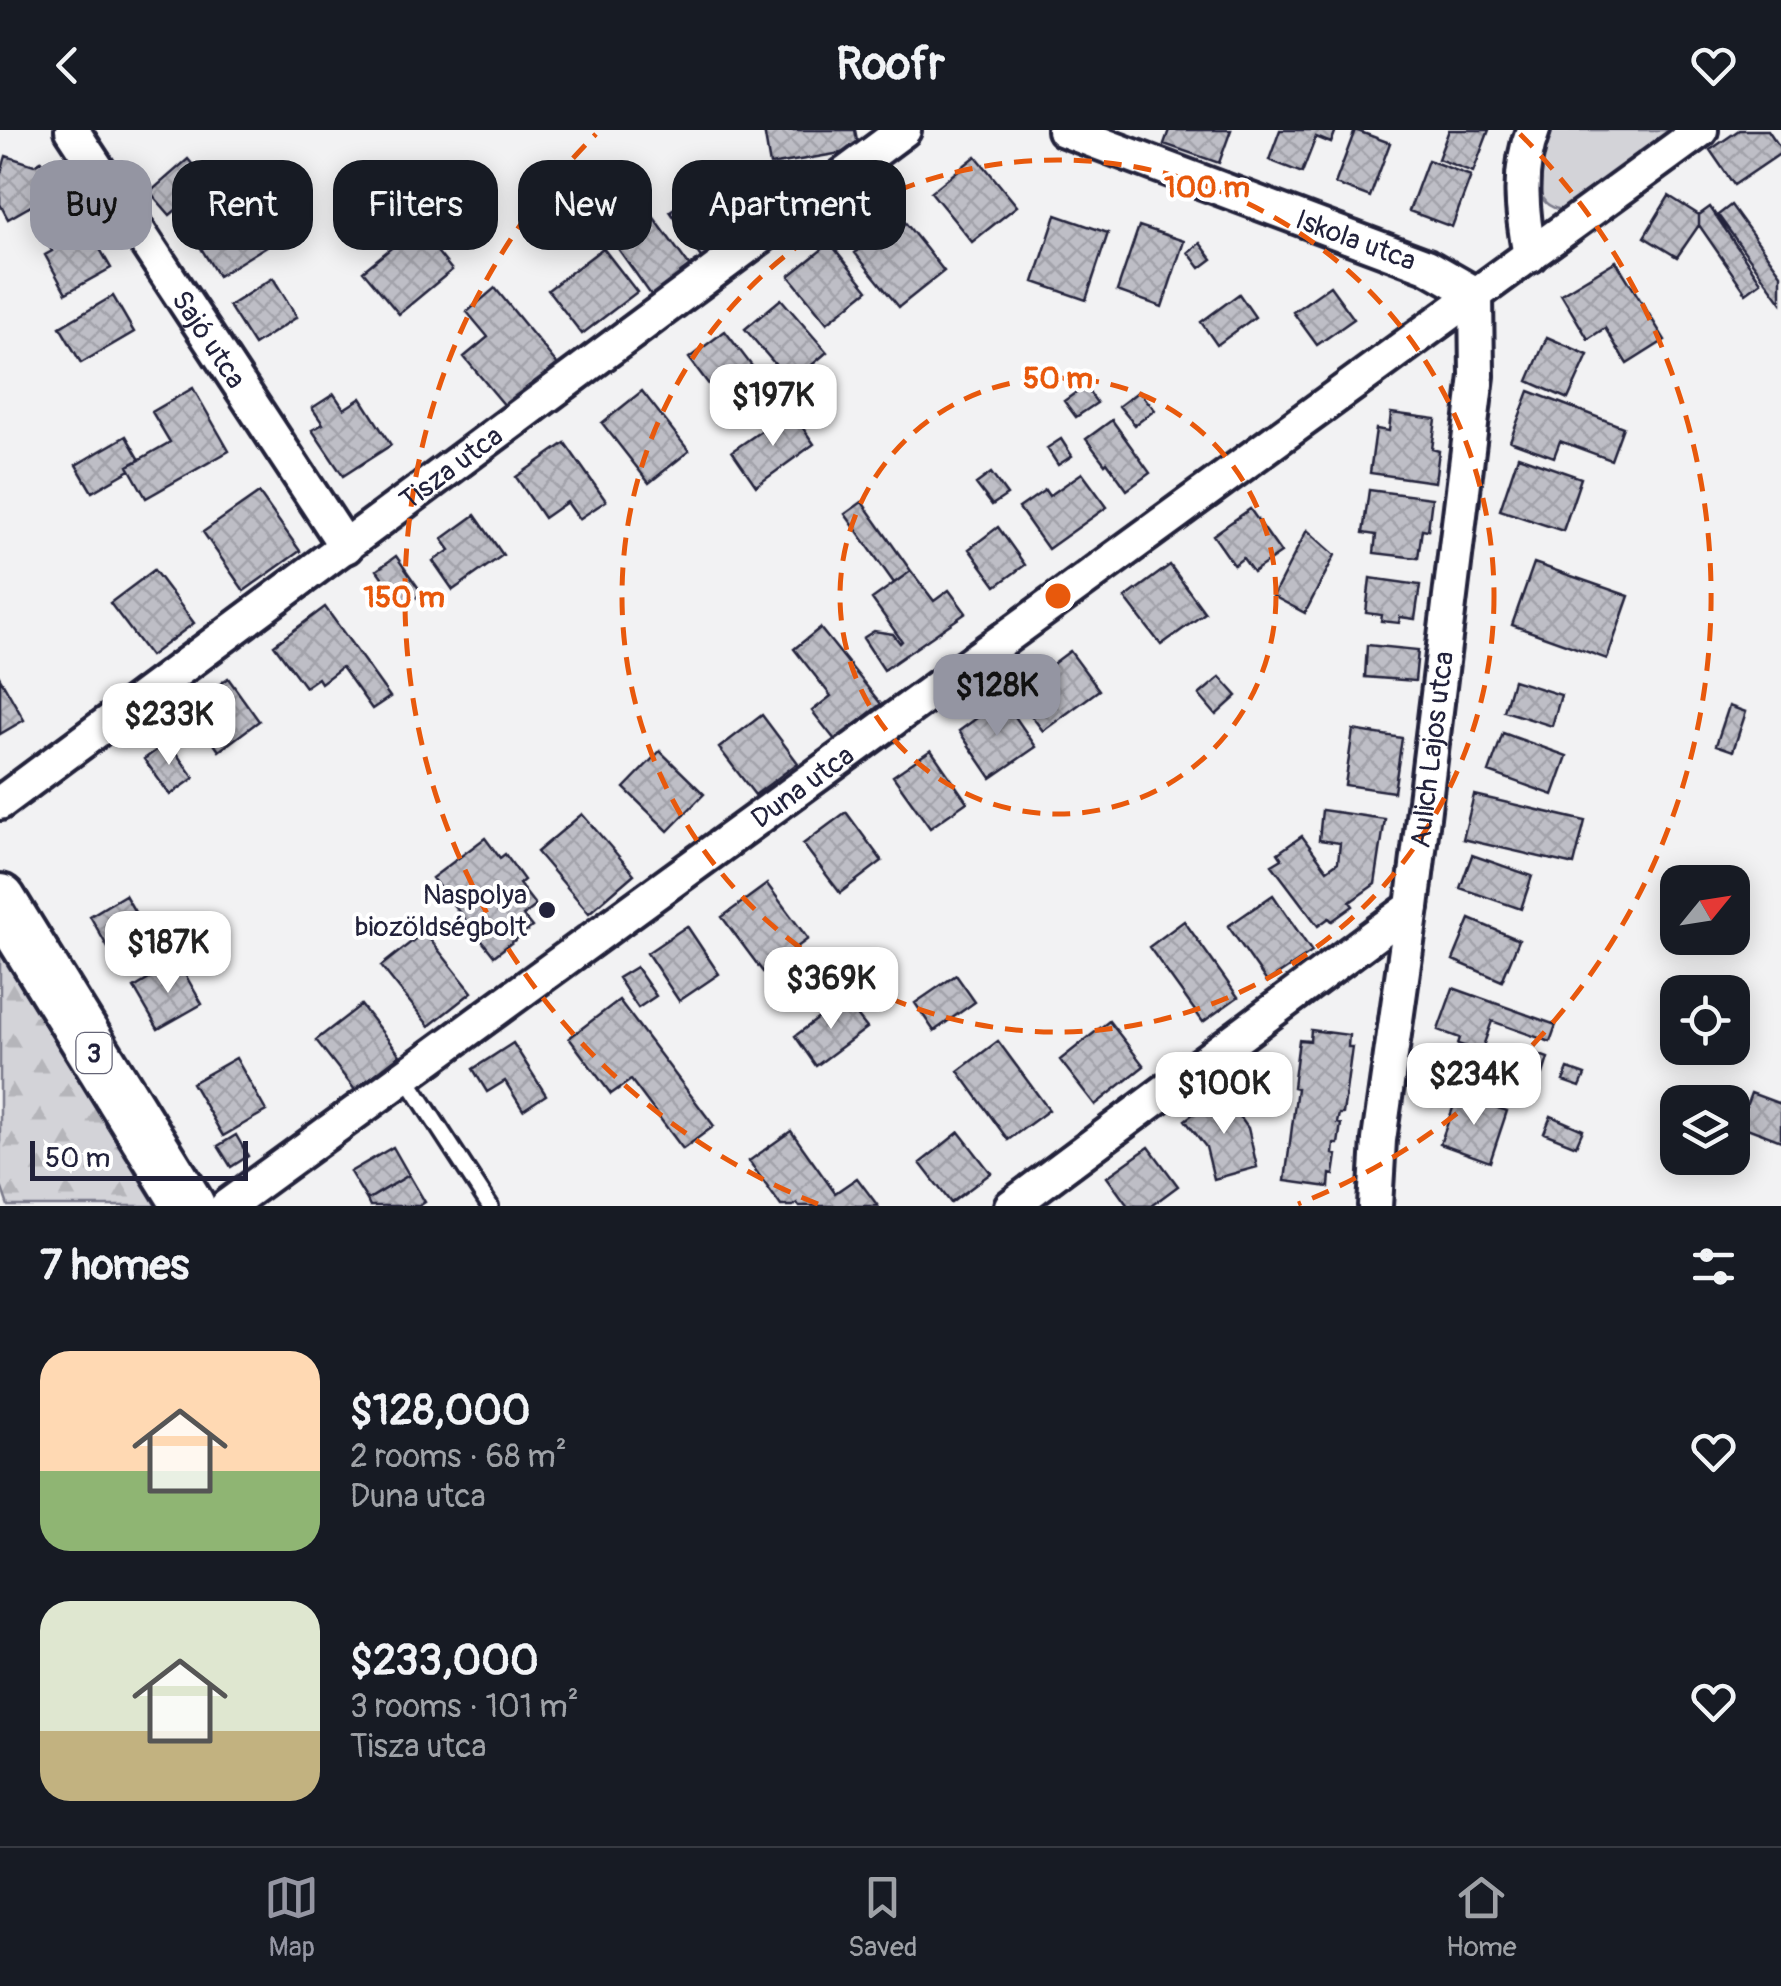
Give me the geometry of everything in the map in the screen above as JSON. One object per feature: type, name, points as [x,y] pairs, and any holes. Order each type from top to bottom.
[{"type":"main road","name":"3","points":[[0,900],[189,1206]]},
{"type":"street","name":"Sajó utca","points":[[72,130],[346,547]]},
{"type":"street","name":"Tisza utca","points":[[0,803],[904,130]]},
{"type":"street","name":"Iskola utca","points":[[1064,130],[1427,266],[1476,294]]},
{"type":"street","points":[[1530,256],[1522,186],[1533,130]]},
{"type":"street","name":"Duna utca","points":[[227,1206],[1700,130]]},
{"type":"street","name":"Aulich Lajos utca","points":[[1374,1206],[1379,1140],[1412,907],[1477,376],[1476,294]]},
{"type":"street","points":[[1011,1206],[1412,907]]},
{"type":"lane","points":[[406,1077],[490,1206]]},
{"type":"green space","points":[[1552,130],[1677,130],[1565,210],[1551,207],[1539,190],[1541,166]]},
{"type":"green space","points":[[0,952],[156,1206],[8,1206],[0,1183]]},
{"type":"building","points":[[764,130],[855,130],[859,150],[800,160],[769,160]]},
{"type":"building","points":[[1169,130],[1231,130],[1219,163],[1164,144]]},
{"type":"building","points":[[1280,130],[1336,130],[1331,143],[1316,137],[1302,173],[1269,160]]},
{"type":"building","points":[[1355,130],[1390,143],[1370,197],[1335,184]]},
{"type":"building","points":[[1449,130],[1489,130],[1473,172],[1438,159]]},
{"type":"building","points":[[1739,130],[1768,130],[1781,153],[1734,185],[1710,150]]},
{"type":"building","points":[[6,156],[30,164],[30,206],[8,219],[0,204],[0,176]]},
{"type":"building","points":[[976,156],[1017,206],[972,242],[931,192]]},
{"type":"building","points":[[1428,160],[1471,176],[1452,227],[1409,211]]},
{"type":"building","points":[[172,173],[170,215],[152,194]]},
{"type":"building","points":[[1669,196],[1699,215],[1699,225],[1677,257],[1644,237]]},
{"type":"building","points":[[1731,205],[1781,274],[1781,302],[1718,215]]},
{"type":"building","points":[[1710,207],[1761,282],[1746,293],[1699,225],[1699,215]]},
{"type":"building","points":[[652,215],[672,242],[672,250],[678,250],[693,271],[654,299],[619,250],[652,250]]},
{"type":"building","points":[[1056,215],[1108,233],[1086,300],[1034,282]]},
{"type":"building","points":[[906,224],[944,271],[899,307],[855,253],[906,250]]},
{"type":"building","points":[[1139,226],[1184,241],[1162,307],[1117,291]]},
{"type":"building","points":[[1200,243],[1212,259],[1200,268],[1188,252]]},
{"type":"building","points":[[101,250],[111,268],[66,293],[45,255],[52,251]]},
{"type":"building","points":[[202,250],[260,250],[218,276]]},
{"type":"building","points":[[389,250],[436,250],[452,270],[399,314],[363,271]]},
{"type":"building","points":[[605,250],[637,292],[582,334],[548,290]]},
{"type":"building","points":[[696,250],[716,250],[702,259]]},
{"type":"building","points":[[821,250],[836,250],[868,290],[827,323],[789,276]]},
{"type":"building","points":[[1616,261],[1665,340],[1627,364],[1605,328],[1588,339],[1561,294]]},
{"type":"building","points":[[273,278],[297,317],[254,345],[229,306]]},
{"type":"building","points":[[1330,286],[1354,319],[1317,345],[1293,312]]},
{"type":"building","points":[[495,288],[558,365],[506,407],[464,357],[488,337],[467,312]]},
{"type":"building","points":[[1239,294],[1255,317],[1217,345],[1201,322]]},
{"type":"building","points":[[113,296],[134,332],[81,363],[60,327]]},
{"type":"building","points":[[781,299],[827,352],[791,383],[745,329]]},
{"type":"building","points":[[725,331],[771,391],[734,418],[689,358]]},
{"type":"building","points":[[1547,337],[1588,355],[1568,399],[1528,381]]},
{"type":"building","points":[[1085,386],[1097,403],[1076,417],[1064,401]]},
{"type":"building","points":[[193,388],[229,451],[146,498],[128,466],[170,442],[152,412]]},
{"type":"building","points":[[642,391],[689,451],[649,483],[602,423]]},
{"type":"building","points":[[1139,391],[1155,410],[1135,425],[1119,406]]},
{"type":"building","points":[[1529,391],[1623,427],[1611,460],[1560,441],[1554,457],[1510,441]]},
{"type":"building","points":[[334,394],[344,409],[361,398],[391,445],[343,476],[312,430],[323,424],[312,408]]},
{"type":"building","points":[[1391,413],[1436,419],[1432,449],[1439,451],[1435,482],[1370,473],[1376,429],[1389,431]]},
{"type":"building","points":[[793,414],[814,444],[756,486],[732,451]]},
{"type":"building","points":[[1112,420],[1150,473],[1127,490],[1086,439]]},
{"type":"building","points":[[126,436],[140,460],[92,492],[76,465]]},
{"type":"building","points":[[1061,439],[1072,456],[1058,465],[1047,448]]},
{"type":"building","points":[[565,443],[606,501],[579,519],[567,502],[544,518],[516,477]]},
{"type":"building","points":[[1518,456],[1581,478],[1563,531],[1500,510]]},
{"type":"building","points":[[991,473],[1007,495],[992,505],[976,484]]},
{"type":"building","points":[[1082,473],[1107,507],[1048,549],[1019,508],[1045,490],[1049,496]]},
{"type":"building","points":[[1369,490],[1432,498],[1428,530],[1422,529],[1418,558],[1374,553],[1376,535],[1363,533]]},
{"type":"building","points":[[259,493],[300,551],[244,591],[203,532]]},
{"type":"building","points":[[862,502],[911,571],[894,583],[845,514]]},
{"type":"building","points":[[1250,509],[1281,553],[1253,572],[1243,558],[1234,565],[1213,535]]},
{"type":"building","points":[[475,515],[503,555],[453,590],[433,561],[450,550],[442,539]]},
{"type":"building","points":[[998,527],[1025,565],[996,586],[969,549]]},
{"type":"building","points":[[1307,530],[1335,555],[1305,613],[1273,596]]},
{"type":"building","points":[[396,556],[422,593],[403,607],[377,570]]},
{"type":"building","points":[[1534,563],[1629,596],[1607,659],[1512,625]]},
{"type":"building","points":[[1170,565],[1205,613],[1161,645],[1125,598]]},
{"type":"building","points":[[154,570],[194,623],[150,656],[110,603]]},
{"type":"building","points":[[911,571],[934,601],[949,590],[966,613],[884,670],[863,638],[874,631],[893,634],[902,641],[872,599]]},
{"type":"building","points":[[1370,578],[1420,585],[1415,619],[1400,617],[1399,623],[1381,621],[1382,615],[1366,613]]},
{"type":"building","points":[[325,607],[390,697],[372,709],[342,667],[321,683],[318,678],[305,687],[274,645]]},
{"type":"building","points":[[820,628],[881,704],[835,740],[812,711],[831,696],[794,649]]},
{"type":"building","points":[[1367,645],[1418,650],[1415,681],[1365,677]]},
{"type":"building","points":[[1070,651],[1099,690],[1043,731],[1014,693]]},
{"type":"building","points":[[1220,677],[1237,696],[1216,715],[1199,695]]},
{"type":"building","points":[[0,678],[24,720],[0,734]]},
{"type":"building","points":[[228,678],[259,721],[219,751],[188,707]]},
{"type":"building","points":[[1513,680],[1561,695],[1552,726],[1504,711]]},
{"type":"building","points":[[1003,699],[1036,747],[991,778],[959,731]]},
{"type":"building","points":[[1729,706],[1746,712],[1733,751],[1716,745]]},
{"type":"building","points":[[762,715],[798,763],[755,795],[719,748]]},
{"type":"building","points":[[1353,730],[1402,738],[1394,792],[1345,785]]},
{"type":"building","points":[[1503,733],[1567,756],[1553,795],[1489,772]]},
{"type":"building","points":[[168,742],[194,778],[170,795],[144,759]]},
{"type":"building","points":[[931,750],[967,802],[930,828],[893,776]]},
{"type":"building","points":[[660,751],[704,794],[668,831],[624,788]]},
{"type":"building","points":[[1474,795],[1585,821],[1574,865],[1463,839]]},
{"type":"building","points":[[1322,810],[1385,819],[1375,884],[1350,902],[1353,906],[1318,926],[1272,865],[1282,859],[1278,853],[1302,836],[1327,870],[1338,862],[1340,843],[1319,840]]},
{"type":"building","points":[[846,812],[882,861],[840,893],[803,844]]},
{"type":"building","points":[[582,814],[634,874],[589,913],[537,852]]},
{"type":"building","points":[[485,838],[500,858],[505,854],[524,880],[519,884],[536,906],[523,916],[532,927],[494,956],[432,878]]},
{"type":"building","points":[[1472,855],[1532,876],[1521,909],[1460,888]]},
{"type":"building","points":[[767,884],[808,939],[763,972],[722,917]]},
{"type":"building","points":[[125,895],[152,941],[116,962],[90,916]]},
{"type":"building","points":[[1273,895],[1312,952],[1267,982],[1228,926]]},
{"type":"building","points":[[1470,919],[1519,940],[1502,981],[1453,960]]},
{"type":"building","points":[[1184,921],[1238,997],[1203,1022],[1149,947]]},
{"type":"building","points":[[687,926],[719,974],[679,1001],[647,953]]},
{"type":"building","points":[[424,932],[472,992],[429,1026],[381,966]]},
{"type":"building","points":[[178,962],[202,1004],[158,1029],[134,988]]},
{"type":"building","points":[[636,967],[656,996],[638,1008],[618,978]]},
{"type":"building","points":[[956,975],[975,1002],[934,1031],[915,1003]]},
{"type":"building","points":[[1453,988],[1556,1025],[1550,1042],[1492,1021],[1481,1052],[1458,1044],[1460,1038],[1438,1030]]},
{"type":"building","points":[[844,999],[867,1028],[816,1066],[795,1036]]},
{"type":"building","points":[[619,1000],[714,1126],[683,1149],[631,1080],[611,1094],[569,1038]]},
{"type":"building","points":[[361,1005],[400,1055],[355,1090],[316,1040]]},
{"type":"building","points":[[1109,1021],[1144,1066],[1095,1105],[1060,1060]]},
{"type":"building","points":[[1311,1030],[1349,1035],[1348,1047],[1352,1047],[1329,1187],[1285,1181],[1299,1040],[1310,1041]]},
{"type":"building","points":[[998,1041],[1049,1110],[1008,1140],[958,1071]]},
{"type":"building","points":[[513,1043],[546,1095],[523,1110],[505,1081],[487,1092],[473,1069]]},
{"type":"building","points":[[1526,1050],[1548,1058],[1543,1074],[1520,1066]]},
{"type":"building","points":[[236,1058],[266,1111],[223,1136],[192,1083]]},
{"type":"building","points":[[1568,1069],[1585,1075],[1580,1087],[1563,1081]]},
{"type":"building","points":[[1222,1092],[1248,1128],[1257,1167],[1214,1179],[1206,1147],[1185,1120]]},
{"type":"building","points":[[1458,1094],[1507,1111],[1490,1162],[1440,1144]]},
{"type":"building","points":[[1750,1096],[1781,1104],[1781,1141],[1750,1129]]},
{"type":"building","points":[[1551,1116],[1583,1130],[1576,1146],[1544,1133]]},
{"type":"building","points":[[791,1131],[835,1193],[857,1178],[878,1206],[781,1206],[749,1161]]},
{"type":"building","points":[[959,1132],[991,1173],[951,1203],[920,1163]]},
{"type":"building","points":[[236,1135],[248,1156],[231,1167],[218,1146]]},
{"type":"building","points":[[393,1147],[409,1175],[367,1200],[350,1172]]},
{"type":"building","points":[[1149,1147],[1178,1186],[1151,1206],[1128,1206],[1107,1177]]},
{"type":"building","points":[[409,1175],[425,1202],[419,1206],[370,1206],[367,1200]]},
{"type":"place","name":"Naspolya biozöldségbolt","points":[[547,910]]}]
